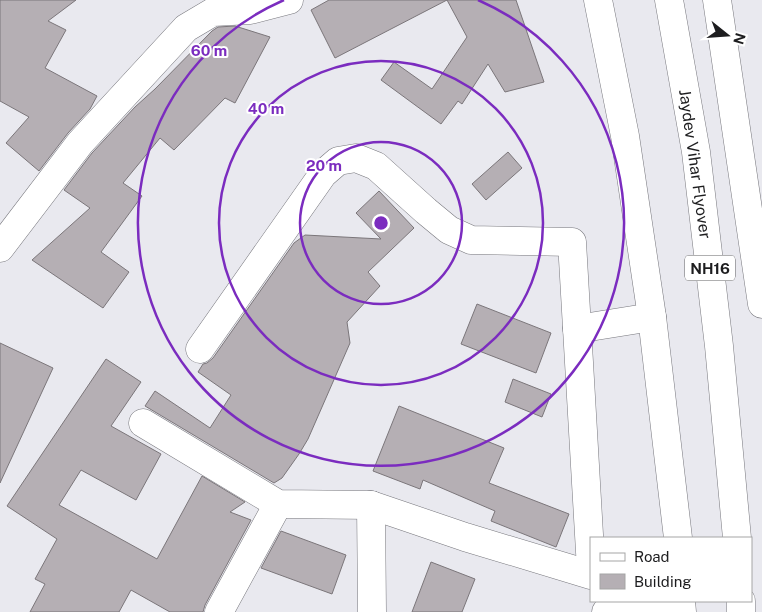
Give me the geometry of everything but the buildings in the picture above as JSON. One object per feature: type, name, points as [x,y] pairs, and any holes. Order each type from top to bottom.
[{"type":"main road","points":[[0,248],[80,143],[186,28],[213,12],[250,10],[289,0]]},
{"type":"main road","points":[[598,0],[625,136],[652,316],[678,537]]},
{"type":"main road","name":"Jaydev Vihar Flyover","points":[[670,0],[696,152],[719,346],[737,537]]},
{"type":"main road","name":"NH16","points":[[717,0],[762,304]]},
{"type":"main road","points":[[200,350],[324,174],[338,161],[356,158],[376,166],[449,230],[471,240],[572,242],[590,552]]},
{"type":"main road","points":[[577,329],[652,316]]},
{"type":"main road","points":[[143,423],[278,504],[371,505],[465,537],[590,575]]},
{"type":"main road","points":[[219,612],[278,504]]},
{"type":"main road","points":[[371,505],[372,612]]},
{"type":"main road","points":[[606,612],[681,606]]}]
